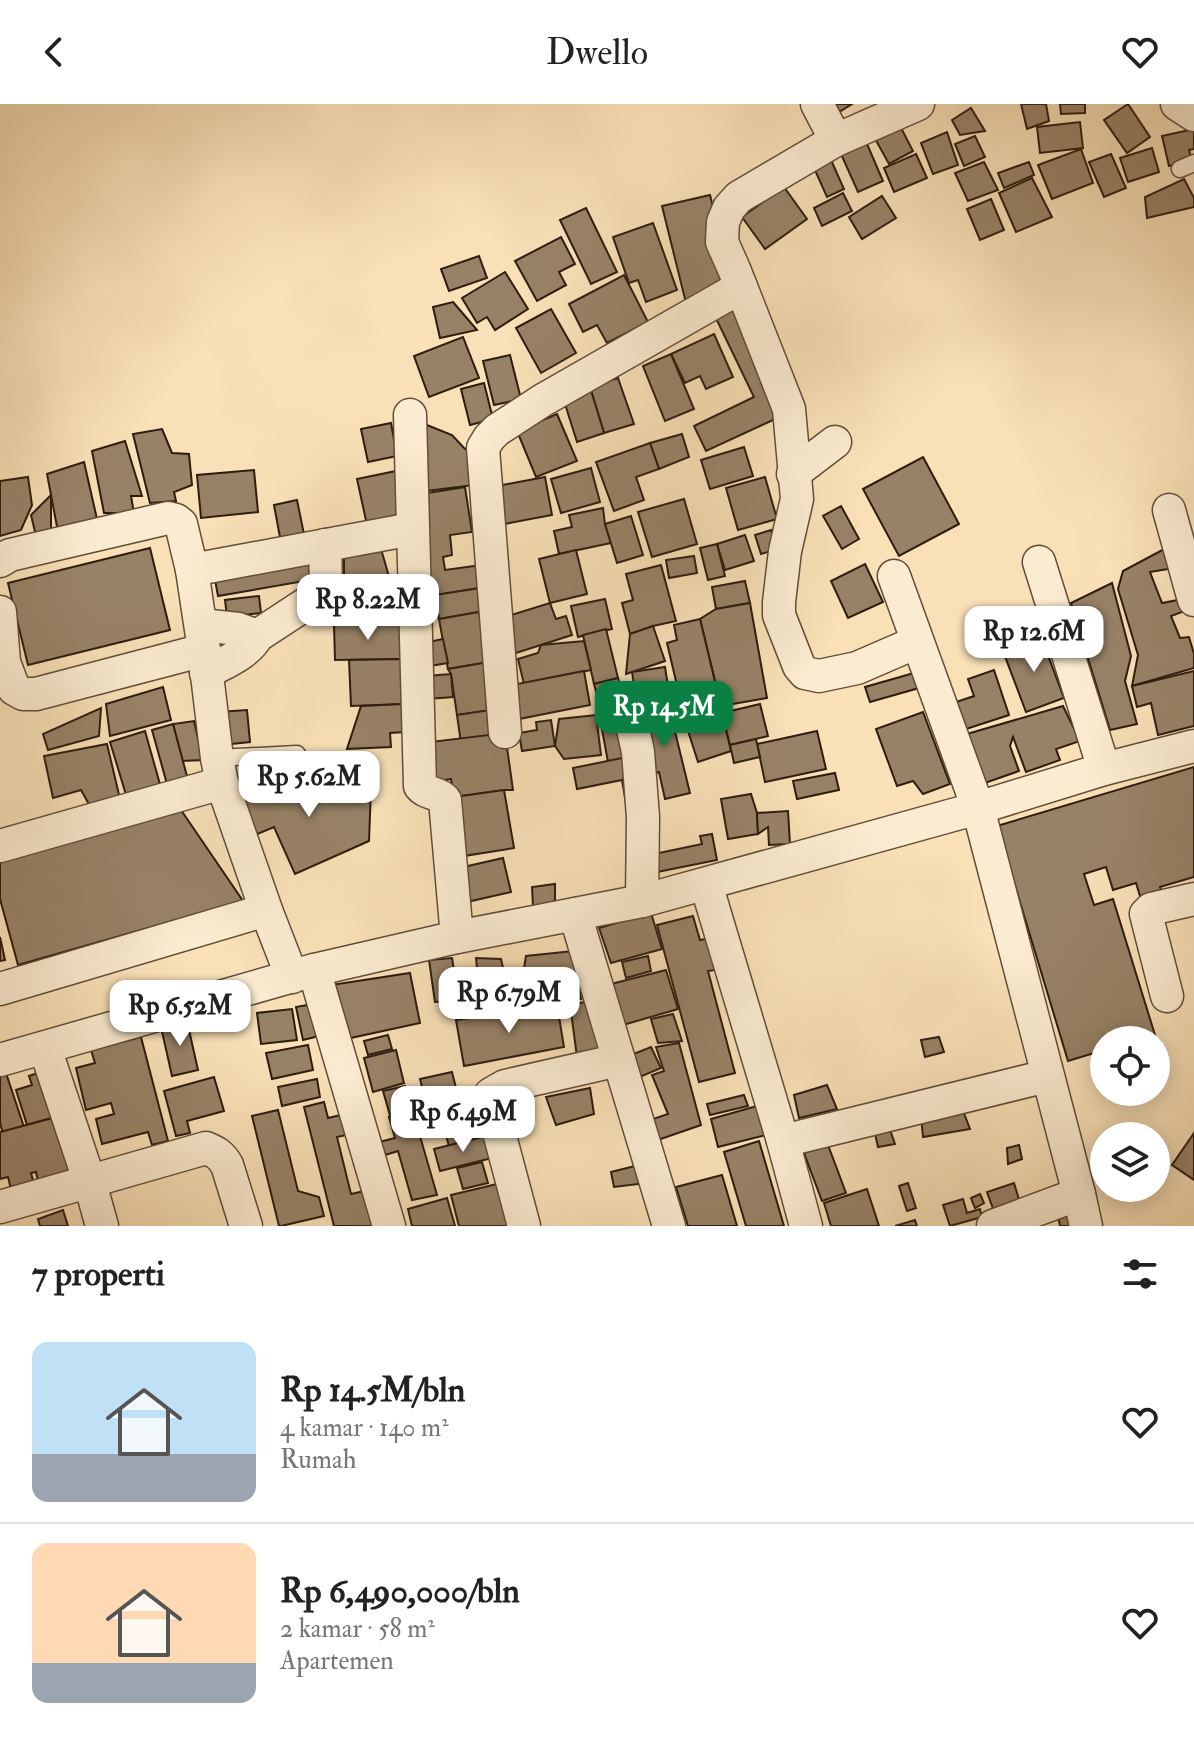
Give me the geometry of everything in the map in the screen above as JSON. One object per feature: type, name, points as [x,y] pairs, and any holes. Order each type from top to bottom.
[{"type":"street","points":[[817,104],[836,140]]},
{"type":"street","points":[[917,642],[857,668],[819,676],[805,673],[799,666],[779,615],[785,551],[797,499],[789,409],[722,242],[723,222],[729,208],[739,197],[836,140],[918,104]]},
{"type":"street","points":[[1177,104],[1194,115]]},
{"type":"street","points":[[505,732],[483,448],[497,430],[543,400],[741,287]]},
{"type":"street","points":[[410,415],[420,786],[443,797],[446,806],[457,937]]},
{"type":"street","points":[[793,474],[835,442]]},
{"type":"street","points":[[1169,510],[1194,600]]},
{"type":"street","points":[[0,561],[10,555],[168,518],[181,524],[192,570],[219,770],[266,910],[303,974],[389,1226]]},
{"type":"street","points":[[192,570],[412,529]]},
{"type":"street","points":[[204,649],[246,650],[257,636],[321,594],[326,586],[325,545]]},
{"type":"street","points":[[1039,562],[1104,769]]},
{"type":"street","points":[[894,576],[978,808],[1086,1226]]},
{"type":"street","points":[[0,612],[4,662],[14,689],[23,694],[36,694],[204,649],[238,629],[257,636]]},
{"type":"street","points":[[630,715],[638,752],[642,804],[642,901]]},
{"type":"street","points":[[0,1060],[303,974],[457,937],[642,901],[1194,746]]},
{"type":"street","points":[[0,846],[219,770]]},
{"type":"street","points":[[706,884],[806,1226]]},
{"type":"street","points":[[1167,996],[1146,914],[1151,909],[1194,899]]},
{"type":"street","points":[[0,989],[266,910]]},
{"type":"street","points":[[575,914],[669,1226]]},
{"type":"street","points":[[45,1048],[102,1226]]},
{"type":"street","points":[[524,1226],[491,1094],[505,1086],[619,1060]]},
{"type":"street","points":[[783,1141],[1047,1076]]},
{"type":"street","points":[[0,1207],[206,1148],[216,1151],[227,1165],[246,1226]]},
{"type":"street","points":[[993,1226],[1079,1194]]},
{"type":"lane","points":[[219,770],[297,754]]},
{"type":"building","points":[[830,104],[852,104],[836,114]]},
{"type":"building","points":[[1021,104],[1046,104],[1049,121],[1027,129]]},
{"type":"building","points":[[1060,104],[1085,104],[1085,113],[1061,114]]},
{"type":"building","points":[[1128,104],[1150,137],[1127,153],[1104,120]]},
{"type":"building","points":[[971,108],[985,131],[960,135],[952,120]]},
{"type":"building","points":[[898,122],[913,151],[889,164],[873,135]]},
{"type":"building","points":[[1080,122],[1083,148],[1040,153],[1037,127]]},
{"type":"building","points":[[1194,129],[1194,149],[1189,150],[1192,161],[1169,166],[1162,136]]},
{"type":"building","points":[[947,132],[958,165],[933,174],[921,143]]},
{"type":"building","points":[[975,136],[985,157],[964,166],[955,144]]},
{"type":"building","points":[[867,144],[883,181],[858,192],[841,154]]},
{"type":"building","points":[[1152,148],[1159,172],[1128,182],[1120,158]]},
{"type":"building","points":[[1081,149],[1093,183],[1052,199],[1038,165]]},
{"type":"building","points":[[916,154],[927,178],[894,192],[884,168]]},
{"type":"building","points":[[1111,154],[1126,188],[1104,197],[1089,162]]},
{"type":"building","points":[[831,160],[844,189],[827,197],[814,168]]},
{"type":"building","points":[[984,162],[998,190],[968,201],[955,173]]},
{"type":"building","points":[[1029,162],[1034,175],[1004,188],[998,173]]},
{"type":"building","points":[[1032,178],[1052,217],[1016,232],[999,193]]},
{"type":"building","points":[[1184,179],[1194,198],[1194,207],[1147,218],[1145,197]]},
{"type":"building","points":[[784,187],[807,219],[765,249],[742,217]]},
{"type":"building","points":[[843,193],[852,211],[822,226],[814,208]]},
{"type":"building","points":[[710,195],[730,274],[687,307],[662,206]]},
{"type":"building","points":[[882,196],[896,218],[862,239],[849,217]]},
{"type":"building","points":[[991,199],[1004,230],[980,240],[967,209]]},
{"type":"building","points":[[586,208],[617,272],[591,284],[560,220]]},
{"type":"building","points":[[653,223],[677,290],[646,302],[638,280],[629,283],[613,237]]},
{"type":"building","points":[[561,237],[575,264],[559,272],[566,285],[537,301],[515,261]]},
{"type":"building","points":[[479,256],[487,278],[449,291],[441,269]]},
{"type":"building","points":[[505,272],[528,309],[495,330],[487,317],[477,323],[462,298]]},
{"type":"building","points":[[624,275],[648,322],[607,343],[597,325],[583,332],[569,304]]},
{"type":"building","points":[[732,300],[786,414],[706,451],[694,426],[754,397],[712,310]]},
{"type":"building","points":[[453,302],[477,330],[440,338],[433,307]]},
{"type":"building","points":[[551,309],[576,353],[541,373],[516,328]]},
{"type":"building","points":[[714,334],[733,377],[706,389],[700,376],[685,383],[671,354]]},
{"type":"building","points":[[463,337],[479,378],[429,397],[414,356]]},
{"type":"building","points":[[671,354],[694,409],[665,421],[643,366]]},
{"type":"building","points":[[510,355],[521,399],[494,405],[483,361]]},
{"type":"building","points":[[618,378],[634,424],[604,433],[590,387]]},
{"type":"building","points":[[484,383],[493,419],[470,425],[461,389]]},
{"type":"building","points":[[590,387],[604,433],[577,442],[565,404]]},
{"type":"building","points":[[557,414],[577,461],[536,477],[517,431]]},
{"type":"building","points":[[417,421],[452,435],[465,449],[478,448],[483,484],[426,491]]},
{"type":"building","points":[[391,423],[397,456],[368,462],[361,429]]},
{"type":"building","points":[[162,429],[172,453],[189,454],[192,485],[174,492],[176,501],[150,503],[133,434]]},
{"type":"building","points":[[682,434],[689,457],[659,469],[650,443]]},
{"type":"building","points":[[125,441],[142,496],[131,496],[134,513],[104,513],[92,451]]},
{"type":"building","points":[[650,443],[659,469],[636,477],[644,500],[614,511],[596,462]]},
{"type":"building","points":[[744,447],[753,476],[710,489],[701,460]]},
{"type":"building","points":[[923,457],[959,524],[899,556],[863,489]]},
{"type":"building","points":[[84,462],[97,519],[58,532],[47,474]]},
{"type":"building","points":[[591,468],[600,502],[561,513],[551,479]]},
{"type":"building","points":[[254,470],[258,512],[201,518],[197,475]]},
{"type":"building","points":[[396,471],[405,517],[367,525],[357,479]]},
{"type":"building","points":[[28,477],[32,505],[21,530],[0,536],[0,481]]},
{"type":"building","points":[[545,477],[552,515],[499,525],[492,487]]},
{"type":"building","points":[[765,477],[777,519],[738,530],[726,488]]},
{"type":"building","points":[[465,487],[472,532],[450,535],[452,555],[443,557],[445,570],[482,565],[480,588],[430,596],[415,495]]},
{"type":"building","points":[[51,495],[51,534],[36,536],[31,515]]},
{"type":"building","points":[[684,499],[697,544],[652,557],[638,512]]},
{"type":"building","points":[[297,500],[306,544],[282,548],[274,505]]},
{"type":"building","points":[[841,506],[859,539],[842,549],[823,516]]},
{"type":"building","points":[[603,508],[611,543],[559,554],[554,531],[572,527],[569,515]]},
{"type":"building","points":[[631,516],[643,555],[617,563],[605,524]]},
{"type":"building","points":[[771,530],[777,549],[761,554],[755,535]]},
{"type":"building","points":[[745,535],[754,561],[725,570],[717,544]]},
{"type":"building","points":[[379,542],[390,580],[344,594],[344,552]]},
{"type":"building","points":[[717,544],[725,576],[708,580],[700,548]]},
{"type":"building","points":[[1168,547],[1174,568],[1150,572],[1162,603],[1178,600],[1182,612],[1171,616],[1180,638],[1189,637],[1194,668],[1132,686],[1138,655],[1118,589],[1123,571]]},
{"type":"building","points":[[150,548],[170,630],[28,665],[8,583]]},
{"type":"building","points":[[576,550],[587,594],[550,603],[539,559]]},
{"type":"building","points":[[694,556],[697,573],[669,578],[666,560]]},
{"type":"building","points":[[312,557],[316,579],[218,596],[214,574]]},
{"type":"building","points":[[865,564],[883,602],[848,618],[831,581]]},
{"type":"building","points":[[661,565],[676,621],[630,634],[622,603],[633,600],[626,574]]},
{"type":"building","points":[[745,581],[750,603],[716,609],[712,587]]},
{"type":"building","points":[[1112,583],[1131,656],[1125,681],[1137,724],[1110,730],[1071,603]]},
{"type":"building","points":[[480,588],[484,613],[439,619],[435,595]]},
{"type":"building","points":[[259,596],[261,613],[227,617],[225,600]]},
{"type":"building","points":[[605,599],[612,629],[578,637],[571,606]]},
{"type":"building","points":[[550,603],[556,619],[566,616],[572,635],[516,653],[505,617]]},
{"type":"building","points":[[750,603],[767,698],[721,706],[700,619],[716,609]]},
{"type":"building","points":[[479,612],[489,662],[448,669],[439,619]]},
{"type":"building","points":[[700,619],[717,690],[680,698],[667,643],[677,640],[674,625]]},
{"type":"building","points":[[401,624],[402,659],[335,660],[334,625]]},
{"type":"building","points":[[653,626],[665,661],[626,674],[630,634]]},
{"type":"building","points":[[606,629],[618,678],[594,684],[583,635]]},
{"type":"building","points":[[1041,637],[1064,698],[1026,712],[1003,651]]},
{"type":"building","points":[[443,639],[448,663],[424,667],[419,644]]},
{"type":"building","points":[[584,641],[591,670],[524,684],[518,659],[538,653],[541,645]]},
{"type":"building","points":[[402,659],[404,704],[351,706],[349,660]]},
{"type":"building","points":[[489,662],[497,709],[457,715],[448,669]]},
{"type":"building","points":[[665,667],[670,699],[637,704],[632,672]]},
{"type":"building","points":[[994,670],[1009,715],[963,730],[953,703],[974,696],[968,679]]},
{"type":"building","points":[[584,671],[590,705],[519,719],[512,685]]},
{"type":"building","points":[[1194,671],[1194,726],[1158,735],[1151,703],[1137,707],[1132,686]]},
{"type":"building","points":[[914,673],[919,688],[870,702],[865,687]]},
{"type":"building","points":[[451,674],[453,697],[428,699],[426,676]]},
{"type":"building","points":[[618,678],[627,707],[602,713],[594,684]]},
{"type":"building","points":[[163,687],[171,720],[110,736],[106,704]]},
{"type":"building","points":[[714,696],[722,713],[731,751],[698,762],[680,706]]},
{"type":"building","points":[[668,703],[690,793],[665,799],[659,772],[652,774],[637,710]]},
{"type":"building","points":[[404,704],[405,732],[390,733],[391,747],[347,749],[361,706]]},
{"type":"building","points":[[760,704],[768,736],[730,745],[722,713]]},
{"type":"building","points":[[1063,706],[1080,741],[1056,749],[1060,760],[1026,772],[1013,737],[1010,746],[1019,771],[982,784],[967,734]]},
{"type":"building","points":[[101,708],[99,736],[48,750],[43,734]]},
{"type":"building","points":[[497,709],[505,733],[461,743],[457,715]]},
{"type":"building","points":[[247,710],[250,742],[222,745],[219,712]]},
{"type":"building","points":[[923,712],[950,784],[923,794],[913,781],[897,786],[876,729]]},
{"type":"building","points":[[626,714],[633,758],[608,762],[600,718]]},
{"type":"building","points":[[596,715],[601,755],[564,759],[555,746],[559,719]]},
{"type":"building","points":[[551,720],[555,746],[522,751],[519,733],[537,730],[536,722]]},
{"type":"building","points":[[194,721],[203,760],[182,761],[173,724]]},
{"type":"building","points":[[173,724],[188,780],[167,784],[152,730]]},
{"type":"building","points":[[145,731],[161,788],[127,798],[110,742]]},
{"type":"building","points":[[817,731],[826,769],[765,782],[757,744]]},
{"type":"building","points":[[505,733],[513,790],[454,797],[451,779],[427,783],[422,743]]},
{"type":"building","points":[[756,739],[760,757],[734,763],[730,745]]},
{"type":"building","points":[[107,744],[120,799],[90,806],[81,790],[53,798],[44,756]]},
{"type":"building","points":[[637,755],[627,809],[622,780],[577,789],[573,768]]},
{"type":"building","points":[[1194,767],[1194,877],[1160,887],[1164,899],[1143,906],[1136,883],[1113,890],[1106,867],[1084,874],[1094,905],[1113,899],[1152,1026],[1090,1026],[1090,1054],[1068,1061],[997,826]]},
{"type":"building","points":[[835,773],[839,790],[797,799],[793,781]]},
{"type":"building","points":[[232,783],[371,789],[369,841],[295,874],[274,827],[255,835]]},
{"type":"building","points":[[504,790],[514,848],[464,856],[454,797]]},
{"type":"building","points":[[751,794],[757,813],[758,834],[728,839],[721,799]]},
{"type":"building","points":[[181,810],[243,901],[18,965],[0,899],[0,859]]},
{"type":"building","points":[[788,811],[790,844],[769,845],[768,827],[758,834],[757,813]]},
{"type":"building","points":[[712,834],[717,860],[657,872],[654,854],[702,844],[700,836]]},
{"type":"building","points":[[503,858],[511,892],[467,902],[459,868]]},
{"type":"building","points":[[555,884],[555,900],[547,908],[533,906],[532,887]]},
{"type":"building","points":[[651,913],[662,949],[611,963],[599,928]]},
{"type":"building","points":[[693,916],[700,940],[718,937],[728,968],[708,971],[735,1073],[699,1082],[657,925]]},
{"type":"building","points":[[0,937],[5,960],[0,961]]},
{"type":"building","points":[[573,951],[581,999],[467,1014],[459,976],[478,977],[476,958],[501,959],[504,972],[523,974],[526,956]]},
{"type":"building","points":[[648,956],[651,971],[626,978],[622,962]]},
{"type":"building","points":[[452,958],[459,1001],[435,1002],[429,960]]},
{"type":"building","points":[[666,970],[678,1009],[623,1025],[611,984]]},
{"type":"building","points":[[410,973],[420,1023],[346,1039],[331,985]]},
{"type":"building","points":[[596,1001],[603,1053],[577,1057],[570,1004]]},
{"type":"building","points":[[313,1004],[319,1036],[303,1040],[296,1007]]},
{"type":"building","points":[[557,1005],[564,1047],[464,1066],[456,1020]]},
{"type":"building","points":[[292,1009],[297,1040],[261,1044],[257,1013]]},
{"type":"building","points":[[673,1014],[682,1041],[658,1043],[651,1019]]},
{"type":"building","points":[[187,1021],[198,1070],[172,1076],[161,1027]]},
{"type":"building","points":[[388,1035],[392,1049],[368,1055],[364,1041]]},
{"type":"building","points":[[141,1037],[168,1141],[152,1145],[148,1132],[102,1144],[96,1119],[114,1114],[111,1103],[86,1110],[76,1068],[95,1063],[91,1050]]},
{"type":"building","points":[[939,1037],[944,1052],[925,1057],[921,1040]]},
{"type":"building","points":[[679,1043],[701,1125],[655,1141],[647,1121],[668,1114],[652,1075],[664,1071],[656,1047]]},
{"type":"building","points":[[308,1045],[313,1070],[272,1079],[266,1053]]},
{"type":"building","points":[[651,1047],[661,1068],[635,1079],[626,1057]]},
{"type":"building","points":[[396,1050],[404,1083],[373,1092],[364,1058]]},
{"type":"building","points":[[44,1071],[58,1116],[27,1125],[16,1090],[32,1085],[29,1076]]},
{"type":"building","points":[[452,1072],[458,1096],[426,1103],[420,1079]]},
{"type":"building","points":[[6,1073],[25,1130],[4,1137],[0,1123],[0,1075]]},
{"type":"building","points":[[214,1077],[224,1111],[187,1121],[190,1133],[176,1136],[164,1091]]},
{"type":"building","points":[[317,1079],[320,1097],[282,1106],[278,1087]]},
{"type":"building","points":[[827,1085],[837,1109],[799,1118],[794,1095]]},
{"type":"building","points":[[405,1086],[412,1110],[390,1115],[383,1091]]},
{"type":"building","points":[[590,1088],[594,1114],[556,1125],[546,1097]]},
{"type":"building","points":[[744,1095],[748,1106],[710,1115],[707,1104]]},
{"type":"building","points":[[459,1097],[464,1118],[442,1123],[437,1103]]},
{"type":"building","points":[[324,1102],[328,1118],[345,1114],[351,1134],[337,1137],[351,1194],[369,1190],[373,1226],[334,1226],[304,1107]]},
{"type":"building","points":[[757,1106],[766,1135],[718,1147],[711,1119]]},
{"type":"building","points":[[962,1108],[970,1129],[923,1137],[921,1116]]},
{"type":"building","points":[[278,1110],[298,1191],[319,1197],[324,1216],[281,1226],[252,1116]]},
{"type":"building","points":[[413,1112],[437,1195],[412,1200],[398,1151],[382,1156],[379,1142],[395,1138],[389,1117]]},
{"type":"building","points":[[64,1115],[80,1175],[39,1186],[36,1172],[31,1173],[36,1191],[13,1197],[8,1177],[0,1179],[0,1132]]},
{"type":"building","points":[[463,1119],[469,1141],[449,1146],[443,1125]]},
{"type":"building","points":[[889,1127],[895,1144],[878,1147],[874,1129]]},
{"type":"building","points":[[1194,1133],[1194,1180],[1172,1165]]},
{"type":"building","points":[[486,1136],[492,1158],[440,1171],[434,1149]]},
{"type":"building","points":[[759,1141],[784,1226],[746,1226],[724,1152]]},
{"type":"building","points":[[828,1145],[846,1193],[822,1201],[804,1153]]},
{"type":"building","points":[[1019,1145],[1022,1159],[1008,1164],[1007,1148]]},
{"type":"building","points":[[482,1162],[488,1183],[463,1189],[457,1168]]},
{"type":"building","points":[[635,1166],[639,1184],[614,1187],[611,1172]]},
{"type":"building","points":[[722,1175],[737,1226],[688,1226],[676,1187]]},
{"type":"building","points":[[908,1183],[916,1208],[907,1211],[899,1186]]},
{"type":"building","points":[[1014,1183],[1021,1206],[995,1214],[987,1192]]},
{"type":"building","points":[[497,1184],[509,1226],[459,1226],[451,1195]]},
{"type":"building","points":[[867,1189],[879,1226],[831,1226],[824,1203]]},
{"type":"building","points":[[980,1194],[984,1203],[975,1208],[971,1198]]},
{"type":"building","points":[[447,1198],[455,1226],[412,1226],[408,1209]]},
{"type":"building","points":[[963,1199],[967,1213],[980,1209],[982,1217],[950,1226],[943,1205]]},
{"type":"building","points":[[63,1210],[68,1226],[40,1226],[38,1219]]},
{"type":"building","points":[[1080,1213],[1082,1226],[1060,1226],[1058,1216]]},
{"type":"building","points":[[915,1220],[917,1226],[895,1226]]}]
